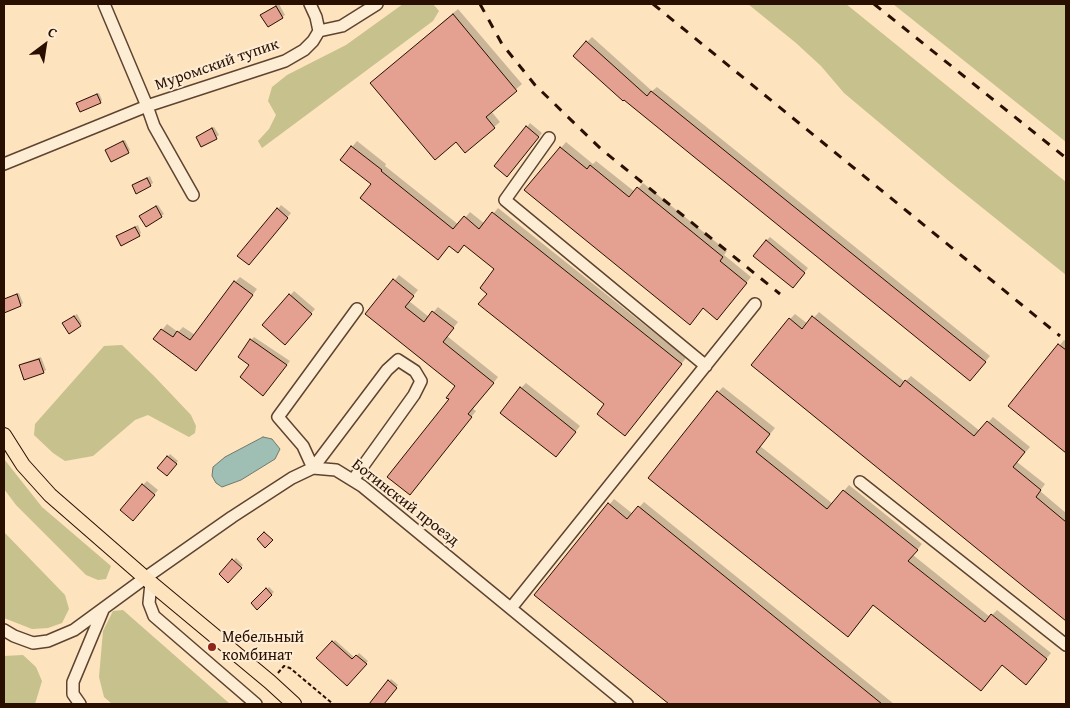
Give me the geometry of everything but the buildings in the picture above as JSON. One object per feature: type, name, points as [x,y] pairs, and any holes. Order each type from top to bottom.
[{"type":"main road","points":[[4,435],[23,465],[50,495],[148,581],[294,704]]},
{"type":"street","points":[[104,4],[154,126],[193,195]]},
{"type":"street","points":[[310,4],[316,17],[319,31],[342,26],[377,4]]},
{"type":"street","name":"Муромский тупик","points":[[4,164],[147,106],[285,61],[304,50],[319,31]]},
{"type":"street","points":[[548,138],[505,200],[706,366]]},
{"type":"street","points":[[511,608],[755,304]]},
{"type":"street","points":[[313,468],[303,446],[278,417],[357,309]]},
{"type":"street","points":[[4,630],[14,636],[33,642],[48,641],[74,630],[104,608],[148,581],[284,483],[313,468],[387,370],[398,360],[415,371],[421,381],[414,395],[353,480]]},
{"type":"street","name":"Ботинский проезд","points":[[313,468],[336,470],[362,486],[627,704]]},
{"type":"street","points":[[860,482],[1066,645]]},
{"type":"street","points":[[148,581],[149,604],[154,616],[256,704]]},
{"type":"street","points":[[80,704],[72,694],[73,682],[104,608]]},
{"type":"path","points":[[270,682],[284,666],[290,668],[333,704]]},
{"type":"shaded area","points":[[403,4],[433,4],[439,11],[433,21],[262,148],[258,141],[269,129],[276,115],[268,101],[272,87],[287,75],[346,45]]},
{"type":"shaded area","points":[[748,4],[846,4],[1066,182],[1066,275],[844,93],[821,66]]},
{"type":"shaded area","points":[[893,4],[1066,4],[1066,142]]},
{"type":"shaded area","points":[[122,345],[191,415],[196,426],[195,433],[189,437],[148,415],[135,420],[93,456],[65,461],[53,453],[34,435],[35,424],[104,346]]},
{"type":"shaded area","points":[[4,459],[42,507],[111,566],[106,579],[98,580],[86,575],[16,505],[4,489]]},
{"type":"shaded area","points":[[4,532],[65,595],[69,609],[62,623],[48,628],[32,629],[4,618]]},
{"type":"shaded area","points":[[123,610],[230,704],[112,704],[104,697],[99,677],[103,631],[113,611]]},
{"type":"shaded area","points":[[23,655],[36,667],[42,681],[35,704],[4,704],[4,656]]},
{"type":"water","points":[[263,437],[272,439],[280,449],[275,459],[241,480],[222,487],[216,483],[212,476],[213,467],[225,457]]},
{"type":"railway","points":[[480,4],[502,44],[535,85],[601,149],[780,294]]},
{"type":"railway","points":[[653,4],[1060,336]]},
{"type":"railway","points":[[874,4],[1066,158]]},
{"type":"place","name":"Мебельный комбинат","points":[[212,647]]}]
